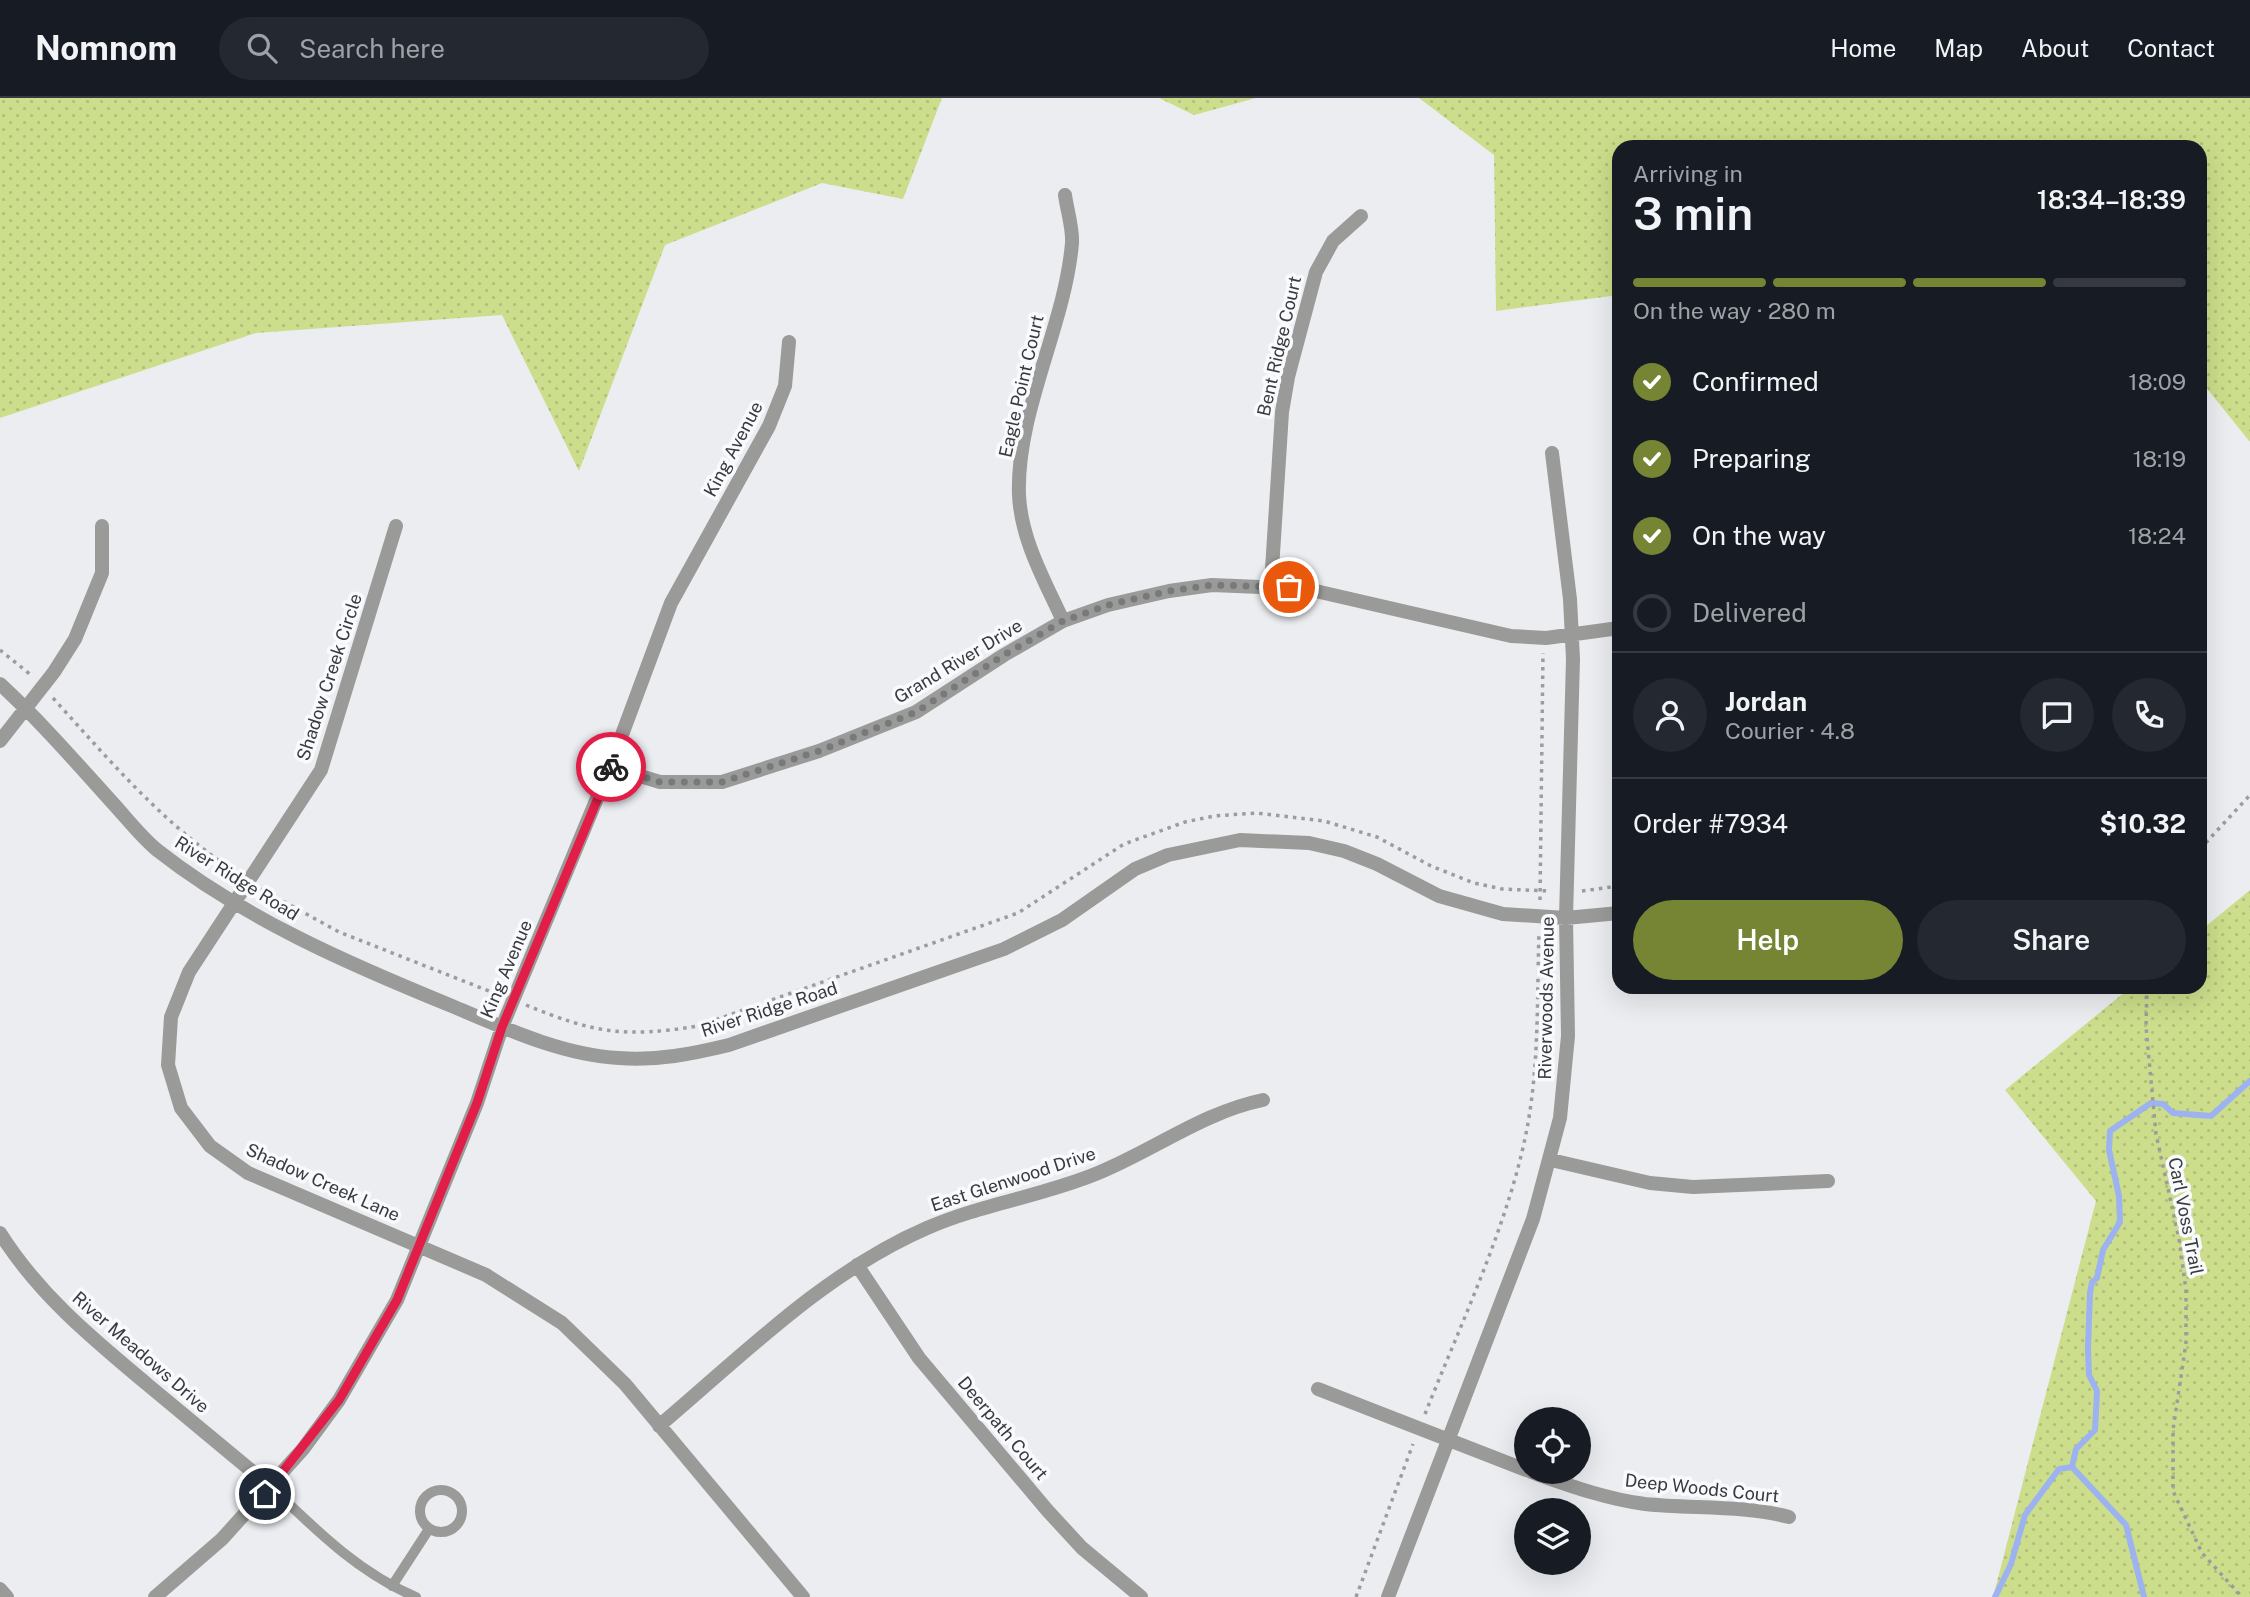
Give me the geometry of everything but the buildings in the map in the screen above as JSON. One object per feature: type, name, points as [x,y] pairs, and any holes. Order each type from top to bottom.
[{"type":"street","name":"Eagle Point Court","points":[[1063,621],[1029,544],[1019,496],[1021,449],[1058,309],[1072,241],[1065,195]]},
{"type":"street","name":"Bent Ridge Court","points":[[1271,585],[1282,412],[1288,377],[1316,272],[1333,241],[1361,216]]},
{"type":"street","name":"King Avenue","points":[[155,1597],[222,1539],[303,1449],[364,1361],[397,1300],[421,1247],[477,1103],[502,1027],[610,767],[671,603],[769,426],[785,386],[789,342]]},
{"type":"street","name":"Riverwoods Avenue","points":[[1388,1597],[1533,1219],[1551,1160],[1566,1072],[1566,918],[1572,636],[1552,453]]},
{"type":"street","points":[[0,741],[75,639],[102,573],[102,526]]},
{"type":"street","name":"Shadow Creek Circle","points":[[233,902],[321,771],[396,526]]},
{"type":"street","name":"Grand River Drive","points":[[610,767],[660,782],[722,782],[916,712],[1004,655],[1063,621],[1108,605],[1169,591],[1212,585],[1271,585],[1352,598],[1511,636],[1572,636],[1612,629]]},
{"type":"street","name":"River Ridge Road","points":[[0,684],[26,708],[155,849],[233,902],[294,936],[502,1027],[581,1052],[616,1058],[654,1059],[690,1055],[729,1045],[1004,949],[1062,920],[1135,869],[1180,852],[1240,839],[1274,839],[1332,848],[1377,864],[1438,896],[1503,914],[1566,918],[1612,914]]},
{"type":"street","name":"Shadow Creek Lane","points":[[233,902],[189,972],[171,1017],[168,1065],[181,1108],[210,1146],[247,1173],[486,1275],[562,1323],[598,1355],[803,1597]]},
{"type":"street","name":"East Glenwood Drive","points":[[659,1426],[808,1300],[857,1265],[928,1227],[967,1213],[1072,1184],[1233,1106],[1263,1100]]},
{"type":"street","points":[[1551,1160],[1650,1183],[1693,1187],[1828,1181]]},
{"type":"street","name":"River Meadows Drive","points":[[0,1233],[34,1281],[89,1336],[271,1487]]},
{"type":"street","name":"Deerpath Court","points":[[857,1265],[919,1357],[1048,1510],[1082,1548],[1141,1597]]},
{"type":"street","points":[[1318,1389],[1514,1466]]},
{"type":"street","name":"Deep Woods Court","points":[[1566,1484],[1599,1495],[1642,1503],[1763,1510],[1789,1517]]},
{"type":"street","points":[[0,1588],[7,1597]]},
{"type":"lane","points":[[271,1487],[342,1554],[392,1586],[416,1597]]},
{"type":"lane","points":[[392,1586],[429,1529]]},
{"type":"path","points":[[0,650],[33,677]]},
{"type":"path","points":[[1539,906],[1543,650]]},
{"type":"path","points":[[51,695],[105,759],[156,811],[237,873]]},
{"type":"path","points":[[2207,841],[2250,795]]},
{"type":"path","points":[[257,886],[339,932],[503,996]]},
{"type":"path","points":[[1580,891],[1612,887]]},
{"type":"path","points":[[1423,1419],[1488,1251],[1520,1159],[1535,1061],[1539,930]]},
{"type":"path","name":"Carl Voss Trail","points":[[2147,994],[2146,1027],[2156,1135],[2179,1239],[2186,1290],[2186,1343],[2173,1430],[2173,1491],[2202,1553],[2242,1597]]},
{"type":"path","points":[[1356,1597],[1415,1441]]},
{"type":"green space","points":[[0,98],[942,98],[903,199],[822,183],[665,245],[579,471],[502,315],[256,333],[0,418]]},
{"type":"green space","points":[[1159,98],[1256,98],[1194,115]]},
{"type":"green space","points":[[1419,98],[2250,98],[2250,442],[2207,389],[2207,140],[1612,140],[1612,296],[1496,311],[1494,155]]},
{"type":"green space","points":[[2250,890],[2250,1597],[1993,1597],[2096,1201],[2005,1090],[2122,994],[2207,994],[2207,925]]},
{"type":"waterway","points":[[2072,1467],[2076,1449],[2095,1430],[2097,1391],[2089,1375],[2088,1348],[2092,1282],[2097,1278],[2103,1250],[2120,1222],[2119,1196],[2109,1150],[2110,1131],[2151,1103],[2163,1104],[2173,1113],[2211,1116],[2250,1081]]},
{"type":"waterway","points":[[2072,1467],[2126,1525],[2144,1597]]},
{"type":"waterway","points":[[1995,1597],[2011,1564],[2025,1515],[2059,1469],[2072,1467]]},
{"type":"way so far","points":[[611,767],[660,782],[722,782],[819,751],[916,712],[1004,655],[1063,621],[1108,605],[1146,595],[1212,585],[1289,587]]},
{"type":"route","points":[[265,1494],[339,1400],[370,1351],[397,1300],[421,1247],[477,1103],[502,1027],[611,767]]}]
